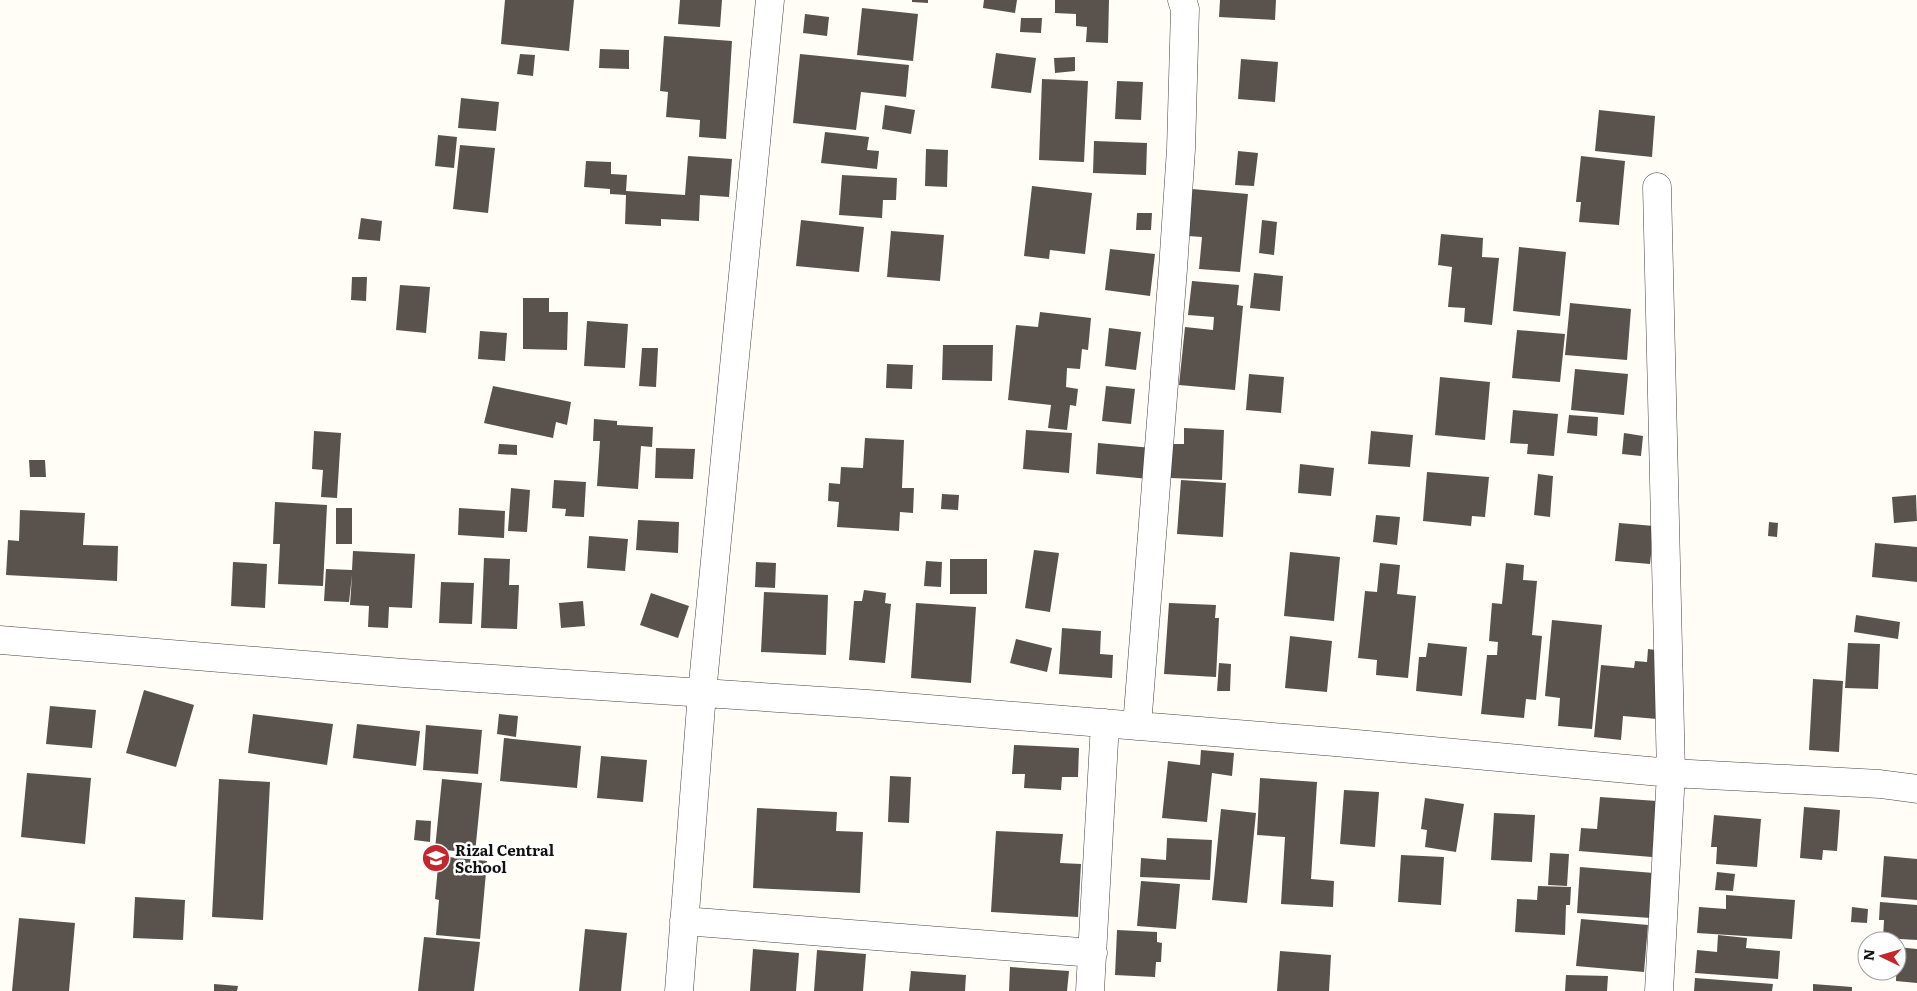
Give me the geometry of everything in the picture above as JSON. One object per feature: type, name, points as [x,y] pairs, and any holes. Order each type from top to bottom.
[{"type":"street","points":[[678,991],[702,693],[770,0]]},
{"type":"street","points":[[1136,726],[1181,149],[1185,9],[1182,0]]},
{"type":"street","points":[[1657,187],[1671,773],[1659,991]]},
{"type":"street","points":[[0,640],[413,674],[868,704],[1671,773],[1880,784],[1917,789]]},
{"type":"street","points":[[1090,991],[1094,953],[1105,723]]},
{"type":"street","points":[[684,921],[1094,953]]},
{"type":"building","points":[[505,0],[574,0],[569,51],[501,44]]},
{"type":"building","points":[[680,0],[722,0],[720,27],[678,24]]},
{"type":"building","points":[[912,0],[928,0],[928,3],[912,2]]},
{"type":"building","points":[[984,0],[1017,0],[1015,13],[983,8]]},
{"type":"building","points":[[1055,0],[1109,0],[1108,43],[1086,42],[1087,27],[1076,26],[1076,14],[1055,13]]},
{"type":"building","points":[[1220,0],[1276,0],[1275,20],[1219,17]]},
{"type":"building","points":[[862,8],[918,14],[913,61],[857,55]]},
{"type":"building","points":[[805,14],[829,17],[827,36],[803,33]]},
{"type":"building","points":[[1021,18],[1042,18],[1041,33],[1020,32]]},
{"type":"building","points":[[664,36],[732,41],[726,139],[699,137],[700,120],[666,117],[668,92],[660,91]]},
{"type":"building","points":[[600,49],[629,50],[629,69],[599,68]]},
{"type":"building","points":[[996,53],[1036,58],[1031,93],[991,88]]},
{"type":"building","points":[[520,54],[535,55],[533,76],[517,74]]},
{"type":"building","points":[[800,54],[909,65],[906,97],[861,92],[856,130],[793,123]]},
{"type":"building","points":[[1075,57],[1075,71],[1055,73],[1054,58]]},
{"type":"building","points":[[1241,59],[1278,62],[1275,102],[1238,99]]},
{"type":"building","points":[[1042,79],[1088,81],[1084,162],[1039,160]]},
{"type":"building","points":[[1117,81],[1143,82],[1141,120],[1115,119]]},
{"type":"building","points":[[461,98],[499,102],[496,131],[458,128]]},
{"type":"building","points":[[885,105],[915,110],[911,134],[882,129]]},
{"type":"building","points":[[1599,110],[1655,116],[1652,157],[1595,151]]},
{"type":"building","points":[[825,132],[869,137],[867,150],[879,151],[877,169],[821,163]]},
{"type":"building","points":[[438,135],[457,137],[454,168],[435,166]]},
{"type":"building","points":[[1094,141],[1147,143],[1146,175],[1093,173]]},
{"type":"building","points":[[460,145],[495,148],[488,213],[453,209]]},
{"type":"building","points":[[926,149],[948,150],[947,187],[925,186]]},
{"type":"building","points":[[1238,151],[1258,153],[1254,186],[1235,185]]},
{"type":"building","points":[[688,156],[732,159],[729,197],[700,195],[699,221],[661,219],[661,226],[625,224],[626,195],[610,194],[610,189],[584,187],[586,161],[611,162],[611,174],[627,175],[626,191],[685,195]]},
{"type":"building","points":[[1581,156],[1625,161],[1619,225],[1579,222],[1581,202],[1576,202]]},
{"type":"building","points":[[842,175],[897,178],[896,200],[883,200],[882,218],[839,215]]},
{"type":"building","points":[[1032,186],[1092,193],[1085,254],[1050,250],[1049,259],[1024,256]]},
{"type":"building","points":[[1192,189],[1248,194],[1240,272],[1199,269],[1202,237],[1188,236]]},
{"type":"building","points":[[1137,213],[1152,213],[1151,230],[1136,230]]},
{"type":"building","points":[[361,218],[382,221],[380,241],[358,239]]},
{"type":"building","points":[[801,220],[864,227],[859,272],[796,266]]},
{"type":"building","points":[[1262,220],[1277,222],[1274,255],[1259,253]]},
{"type":"building","points":[[891,231],[944,235],[940,281],[887,277]]},
{"type":"building","points":[[1441,234],[1483,238],[1482,257],[1499,258],[1492,325],[1464,322],[1465,308],[1448,307],[1452,267],[1438,265]]},
{"type":"building","points":[[1519,247],[1566,252],[1560,316],[1513,311]]},
{"type":"building","points":[[1110,249],[1155,254],[1150,296],[1105,290]]},
{"type":"building","points":[[1254,273],[1283,276],[1280,311],[1250,308]]},
{"type":"building","points":[[352,277],[367,277],[366,301],[351,300]]},
{"type":"building","points":[[1192,281],[1239,285],[1237,305],[1243,306],[1235,390],[1179,385],[1185,327],[1213,330],[1214,317],[1188,315]]},
{"type":"building","points":[[400,285],[430,287],[426,333],[396,330]]},
{"type":"building","points":[[523,298],[549,298],[549,312],[568,312],[567,350],[523,349]]},
{"type":"building","points":[[1570,303],[1631,309],[1627,360],[1565,355]]},
{"type":"building","points":[[1040,312],[1091,318],[1088,350],[1082,349],[1080,369],[1067,368],[1066,387],[1078,389],[1076,406],[1070,405],[1067,430],[1048,428],[1051,405],[1008,400],[1016,325],[1038,327]]},
{"type":"building","points":[[587,321],[628,324],[625,368],[584,366]]},
{"type":"building","points":[[1109,328],[1141,332],[1136,370],[1105,366]]},
{"type":"building","points":[[1517,330],[1565,334],[1560,382],[1512,378]]},
{"type":"building","points":[[480,331],[507,333],[505,361],[478,359]]},
{"type":"building","points":[[943,345],[993,345],[992,381],[942,380]]},
{"type":"building","points":[[642,348],[658,348],[656,387],[639,386]]},
{"type":"building","points":[[887,364],[913,365],[912,389],[886,388]]},
{"type":"building","points":[[1575,369],[1628,374],[1624,415],[1571,410]]},
{"type":"building","points":[[1249,374],[1284,377],[1281,413],[1246,410]]},
{"type":"building","points":[[1440,377],[1490,382],[1485,440],[1435,435]]},
{"type":"building","points":[[493,386],[571,402],[567,425],[556,422],[553,438],[484,423]]},
{"type":"building","points":[[1106,386],[1135,389],[1131,424],[1102,421]]},
{"type":"building","points":[[1513,410],[1558,414],[1554,456],[1527,454],[1528,444],[1510,443]]},
{"type":"building","points":[[1569,415],[1598,417],[1597,436],[1567,433]]},
{"type":"building","points":[[594,419],[617,421],[617,425],[653,427],[652,447],[641,446],[638,489],[597,486],[600,441],[593,441]]},
{"type":"building","points":[[1184,428],[1224,430],[1222,480],[1170,478],[1172,444],[1184,444]]},
{"type":"building","points":[[1026,430],[1072,433],[1069,473],[1023,469]]},
{"type":"building","points":[[314,431],[341,433],[337,498],[321,497],[323,470],[312,469]]},
{"type":"building","points":[[1371,431],[1413,435],[1410,467],[1368,464]]},
{"type":"building","points":[[1624,433],[1643,436],[1641,456],[1622,454]]},
{"type":"building","points":[[865,438],[904,440],[902,488],[914,488],[913,513],[900,512],[899,531],[837,527],[839,502],[828,501],[829,483],[840,484],[841,467],[863,468]]},
{"type":"building","points":[[1098,443],[1152,448],[1149,479],[1096,474]]},
{"type":"building","points":[[499,444],[517,445],[517,455],[498,454]]},
{"type":"building","points":[[656,448],[695,449],[693,479],[655,478]]},
{"type":"building","points":[[29,460],[45,460],[46,477],[30,477]]},
{"type":"building","points":[[1300,464],[1334,468],[1331,496],[1298,493]]},
{"type":"building","points":[[1427,472],[1489,477],[1485,517],[1472,516],[1471,526],[1423,521]]},
{"type":"building","points":[[1538,474],[1553,476],[1550,517],[1534,515]]},
{"type":"building","points":[[554,480],[586,482],[584,517],[565,516],[566,509],[552,508]]},
{"type":"building","points":[[1181,480],[1226,483],[1223,537],[1177,534]]},
{"type":"building","points":[[511,488],[530,490],[527,532],[508,531]]},
{"type":"building","points":[[942,494],[959,495],[958,510],[941,509]]},
{"type":"building","points":[[1916,495],[1917,521],[1894,523],[1892,497]]},
{"type":"building","points":[[275,502],[327,505],[323,586],[278,584],[280,544],[273,544]]},
{"type":"building","points":[[336,508],[352,508],[352,544],[336,544]]},
{"type":"building","points":[[459,508],[505,511],[504,538],[458,535]]},
{"type":"building","points":[[20,510],[85,513],[83,545],[118,546],[117,581],[6,575],[8,540],[19,541]]},
{"type":"building","points":[[1376,515],[1400,517],[1397,545],[1373,542]]},
{"type":"building","points":[[638,520],[679,522],[678,553],[636,550]]},
{"type":"building","points":[[1769,522],[1778,523],[1777,537],[1768,536]]},
{"type":"building","points":[[1619,523],[1654,526],[1650,564],[1615,561]]},
{"type":"building","points":[[589,536],[628,539],[625,571],[587,568]]},
{"type":"building","points":[[1875,543],[1917,547],[1917,582],[1872,577]]},
{"type":"building","points":[[1034,550],[1059,553],[1050,612],[1025,608]]},
{"type":"building","points":[[353,551],[415,554],[412,608],[389,607],[388,628],[368,627],[369,606],[350,605],[352,575],[349,602],[324,601],[326,569],[352,570]]},
{"type":"building","points":[[1290,552],[1340,557],[1334,621],[1284,616]]},
{"type":"building","points":[[484,558],[510,559],[509,585],[519,585],[517,629],[481,628]]},
{"type":"building","points":[[950,559],[987,559],[987,594],[950,594]]},
{"type":"building","points":[[926,561],[942,562],[941,587],[924,586]]},
{"type":"building","points":[[233,562],[267,564],[265,608],[231,606]]},
{"type":"building","points":[[756,562],[776,563],[775,588],[755,587]]},
{"type":"building","points":[[1380,563],[1400,565],[1397,594],[1416,596],[1408,678],[1376,675],[1377,660],[1358,658],[1365,591],[1377,592]]},
{"type":"building","points":[[1506,563],[1524,565],[1523,580],[1537,581],[1532,635],[1542,636],[1536,700],[1526,699],[1524,718],[1481,714],[1487,655],[1497,655],[1498,642],[1489,641],[1492,603],[1502,604]]},
{"type":"building","points":[[441,582],[474,583],[472,624],[439,623]]},
{"type":"building","points":[[864,590],[886,593],[885,603],[891,604],[885,663],[849,660],[854,601],[862,601]]},
{"type":"building","points":[[764,592],[828,595],[826,655],[761,652]]},
{"type":"building","points":[[651,593],[689,606],[678,638],[640,625]]},
{"type":"building","points":[[583,601],[585,626],[561,628],[559,603]]},
{"type":"building","points":[[916,603],[976,607],[971,683],[911,678]]},
{"type":"building","points":[[1169,603],[1216,605],[1215,618],[1219,618],[1216,677],[1164,674]]},
{"type":"building","points":[[1856,615],[1900,622],[1898,639],[1854,632]]},
{"type":"building","points":[[1552,620],[1602,625],[1592,729],[1558,726],[1560,698],[1545,696]]},
{"type":"building","points":[[1062,628],[1101,631],[1100,654],[1113,655],[1112,678],[1059,674]]},
{"type":"building","points":[[1290,636],[1332,641],[1327,692],[1285,688]]},
{"type":"building","points":[[1016,639],[1052,648],[1047,672],[1010,663]]},
{"type":"building","points":[[1428,643],[1467,647],[1462,696],[1416,691],[1419,657],[1426,657]]},
{"type":"building","points":[[1848,643],[1880,644],[1878,689],[1845,688]]},
{"type":"building","points":[[1648,649],[1663,651],[1657,719],[1623,716],[1621,740],[1594,737],[1601,665],[1634,668],[1635,661],[1647,662]]},
{"type":"building","points":[[1219,663],[1231,664],[1230,691],[1217,691]]},
{"type":"building","points":[[1813,679],[1843,681],[1839,752],[1809,750]]},
{"type":"building","points":[[144,690],[194,705],[176,767],[126,753]]},
{"type":"building","points":[[50,706],[96,710],[92,748],[46,744]]},
{"type":"building","points":[[253,714],[333,724],[327,765],[248,753]]},
{"type":"building","points":[[499,714],[518,716],[516,737],[497,734]]},
{"type":"building","points":[[357,724],[420,731],[416,766],[353,758]]},
{"type":"building","points":[[426,725],[482,730],[478,774],[423,770]]},
{"type":"building","points":[[504,738],[581,746],[577,788],[500,781]]},
{"type":"building","points":[[1014,745],[1079,748],[1078,777],[1062,777],[1061,790],[1024,788],[1025,774],[1012,774]]},
{"type":"building","points":[[1201,750],[1234,753],[1232,776],[1212,773],[1207,822],[1162,818],[1168,761],[1200,765]]},
{"type":"building","points":[[601,756],[647,760],[643,802],[597,798]]},
{"type":"building","points":[[27,773],[91,778],[85,844],[21,837]]},
{"type":"building","points":[[890,776],[911,777],[909,823],[888,822]]},
{"type":"building","points":[[1260,778],[1317,782],[1311,879],[1334,881],[1333,907],[1281,904],[1285,837],[1257,835]]},
{"type":"building","points":[[219,779],[270,782],[263,920],[212,917]]},
{"type":"building","points":[[442,779],[482,783],[475,853],[435,849]]},
{"type":"building","points":[[1344,790],[1379,792],[1375,847],[1340,844]]},
{"type":"building","points":[[1600,797],[1657,801],[1652,857],[1579,851],[1581,828],[1597,829]]},
{"type":"building","points":[[1425,798],[1464,804],[1456,852],[1425,847],[1427,830],[1421,829]]},
{"type":"building","points":[[1804,807],[1840,810],[1837,851],[1823,850],[1822,860],[1800,858]]},
{"type":"building","points":[[757,808],[837,812],[836,831],[863,832],[860,893],[753,888]]},
{"type":"building","points":[[1221,809],[1256,813],[1247,903],[1212,900]]},
{"type":"building","points":[[1494,813],[1535,815],[1532,862],[1491,860]]},
{"type":"building","points":[[1714,815],[1761,819],[1757,867],[1716,864],[1717,847],[1711,847]]},
{"type":"building","points":[[416,820],[431,821],[430,842],[414,840]]},
{"type":"building","points":[[996,831],[1063,834],[1060,863],[1081,864],[1078,917],[991,912]]},
{"type":"building","points":[[1167,838],[1212,840],[1210,880],[1140,877],[1141,858],[1166,860]]},
{"type":"building","points":[[1550,853],[1569,854],[1567,886],[1548,885]]},
{"type":"building","points":[[1401,855],[1444,857],[1441,905],[1398,902]]},
{"type":"building","points":[[439,856],[487,861],[480,939],[436,935],[439,900],[435,899]]},
{"type":"building","points":[[1884,856],[1917,859],[1917,900],[1881,897]]},
{"type":"building","points":[[1580,867],[1654,873],[1651,918],[1577,913]]},
{"type":"building","points":[[1717,872],[1735,874],[1733,891],[1715,890]]},
{"type":"building","points":[[1141,881],[1180,884],[1176,929],[1137,926]]},
{"type":"building","points":[[1538,886],[1571,887],[1570,905],[1566,905],[1565,935],[1515,932],[1517,899],[1537,900]]},
{"type":"building","points":[[1726,895],[1795,900],[1792,939],[1697,933],[1699,907],[1726,909]]},
{"type":"building","points":[[135,897],[185,900],[183,940],[133,938]]},
{"type":"building","points":[[1880,902],[1917,905],[1917,940],[1907,939],[1907,931],[1883,931],[1884,920],[1879,920]]},
{"type":"building","points":[[1852,907],[1868,909],[1867,923],[1851,922]]},
{"type":"building","points":[[19,918],[75,923],[69,991],[12,991]]},
{"type":"building","points":[[1581,919],[1648,925],[1644,972],[1576,966]]},
{"type":"building","points":[[585,929],[627,933],[621,991],[579,991]]},
{"type":"building","points":[[1117,930],[1157,932],[1157,942],[1162,943],[1161,962],[1156,962],[1155,977],[1115,975]]},
{"type":"building","points":[[1718,935],[1747,938],[1746,948],[1780,951],[1778,979],[1695,973],[1697,950],[1717,952]]},
{"type":"building","points":[[424,937],[480,942],[474,991],[418,991]]},
{"type":"building","points":[[1907,948],[1917,949],[1917,983],[1896,981],[1907,981]]},
{"type":"building","points":[[753,949],[799,953],[796,991],[750,991]]},
{"type":"building","points":[[817,950],[866,954],[863,991],[814,991]]},
{"type":"building","points":[[1280,951],[1331,955],[1329,991],[1277,991]]},
{"type":"building","points":[[1010,967],[1069,971],[1067,991],[1009,991]]},
{"type":"building","points":[[911,971],[966,975],[965,991],[909,991]]},
{"type":"building","points":[[1566,975],[1608,976],[1607,991],[1565,991]]},
{"type":"building","points":[[1695,978],[1773,984],[1772,991],[1694,991]]},
{"type":"building","points":[[214,984],[238,986],[237,991],[214,991]]},
{"type":"building","points":[[1813,984],[1852,987],[1852,991],[1813,991]]},
{"type":"place","name":"Rizal Central School","points":[[436,858]]}]
